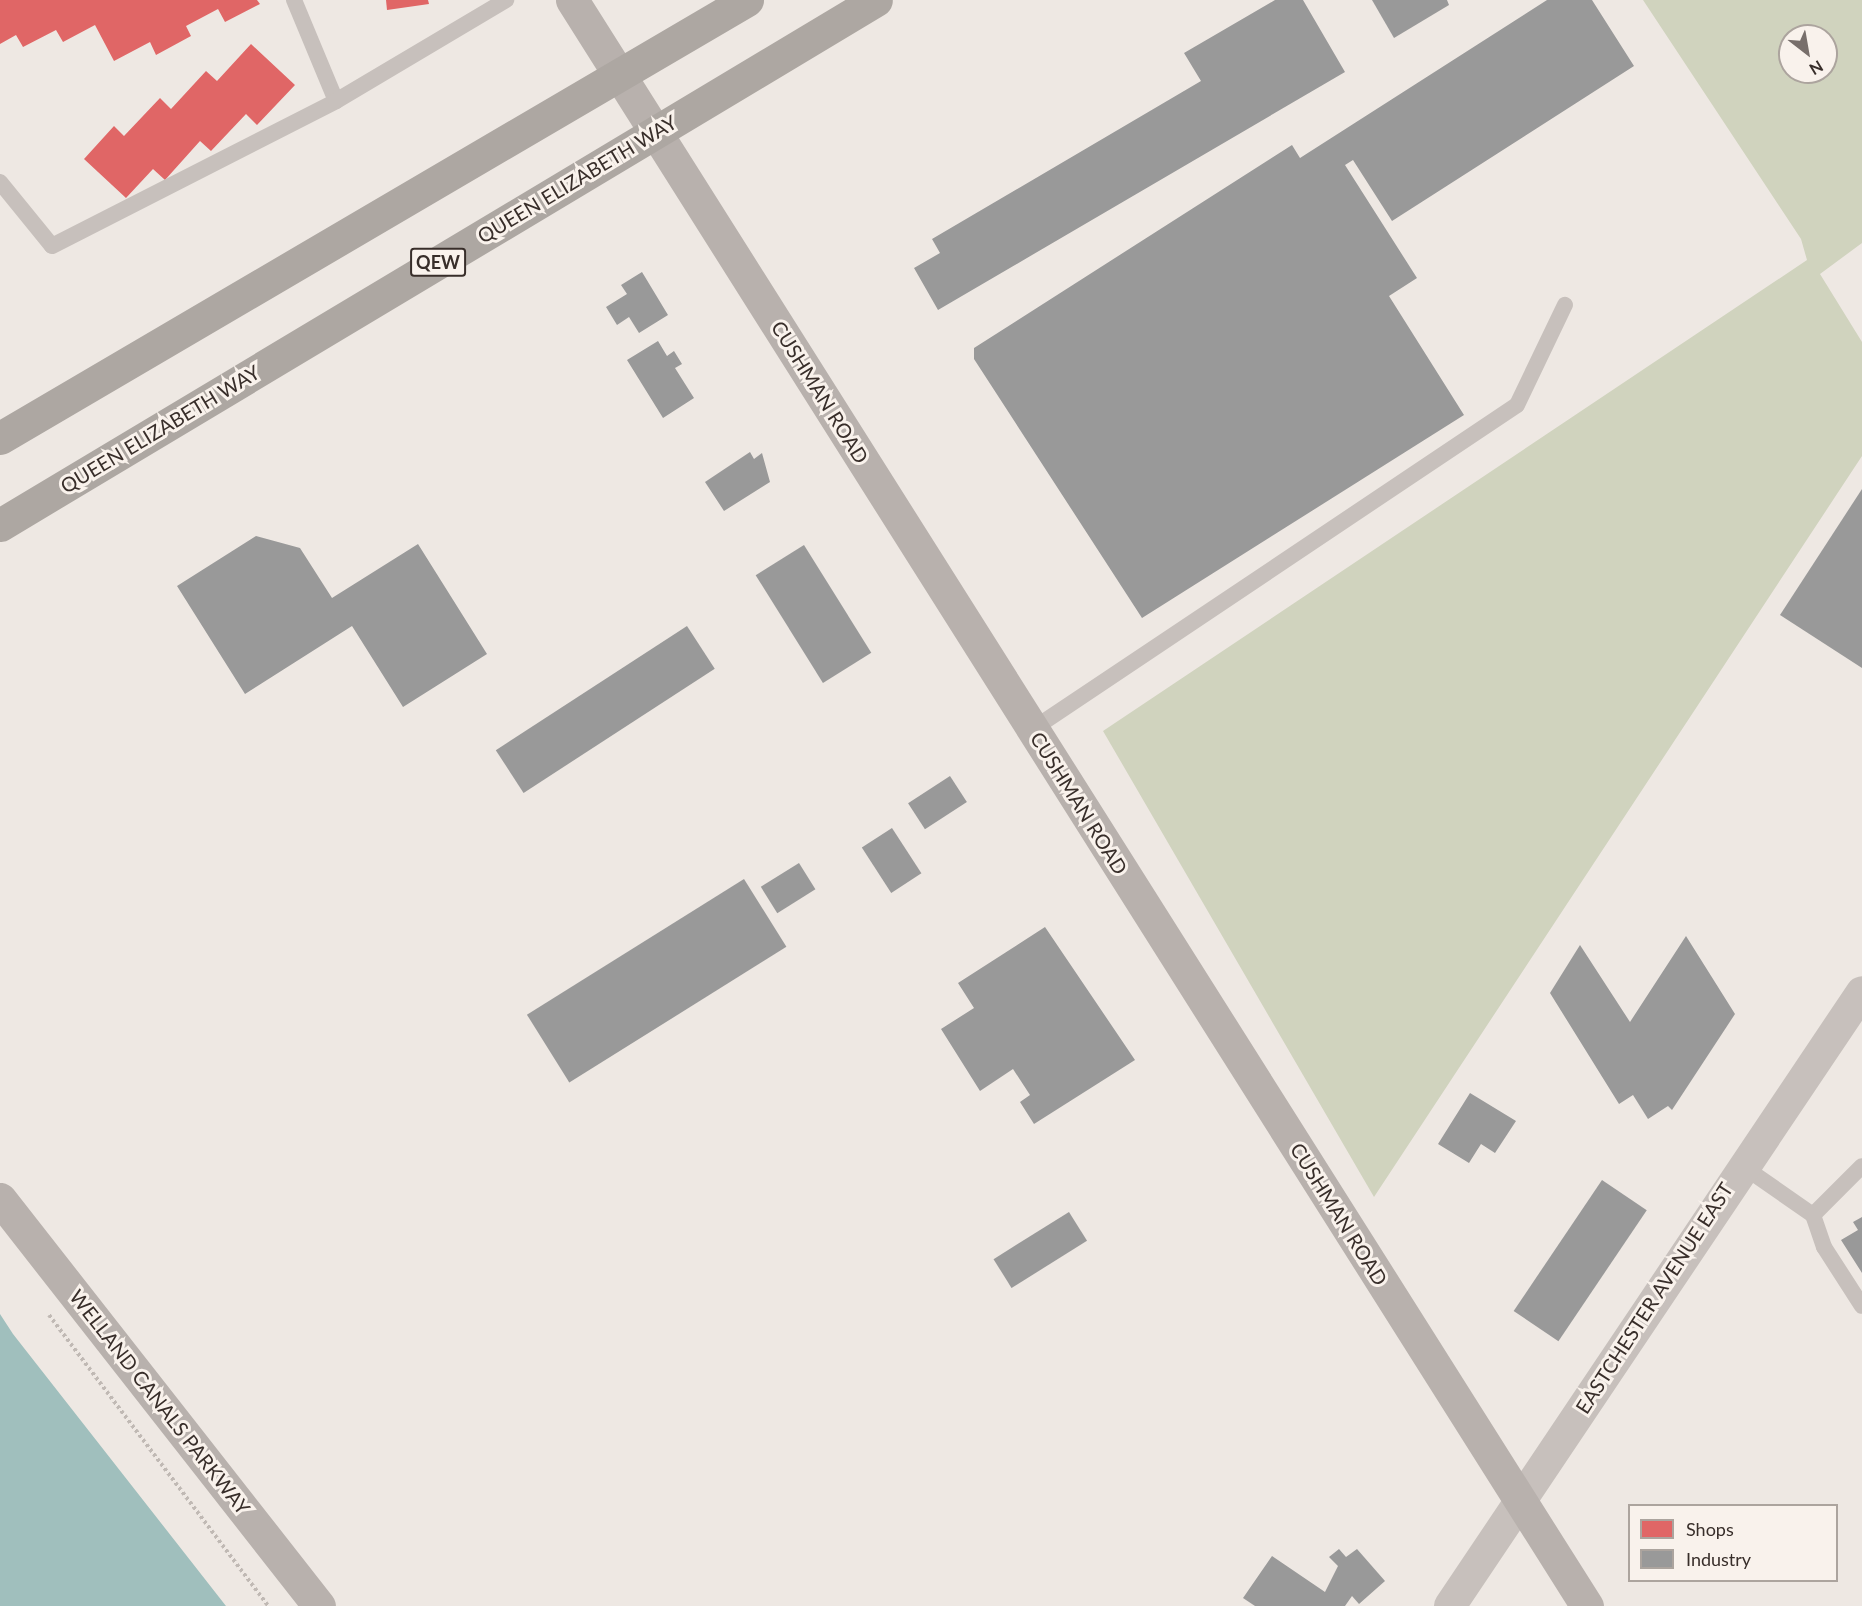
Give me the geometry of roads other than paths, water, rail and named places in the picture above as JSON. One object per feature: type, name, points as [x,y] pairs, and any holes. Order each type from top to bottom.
[{"type":"highway","points":[[0,438],[747,0]]},
{"type":"highway","name":"QUEEN ELIZABETH WAY","points":[[0,525],[876,0]]},
{"type":"street","name":"CUSHMAN ROAD","points":[[572,0],[1587,1606]]},
{"type":"street","name":"EASTCHESTER AVENUE EAST","points":[[1450,1606],[1741,1165],[1862,992]]},
{"type":"street","name":"WELLAND CANALS PARKWAY","points":[[0,1199],[319,1606]]},
{"type":"lane","points":[[294,0],[336,101]]},
{"type":"lane","points":[[0,182],[52,246],[336,101],[506,0]]},
{"type":"lane","points":[[1032,729],[1517,405],[1565,305]]},
{"type":"lane","points":[[1741,1165],[1813,1215],[1824,1247],[1862,1306]]},
{"type":"lane","points":[[1813,1215],[1862,1166]]},
{"type":"water","points":[[0,1314],[13,1334],[226,1606],[0,1606]]}]
